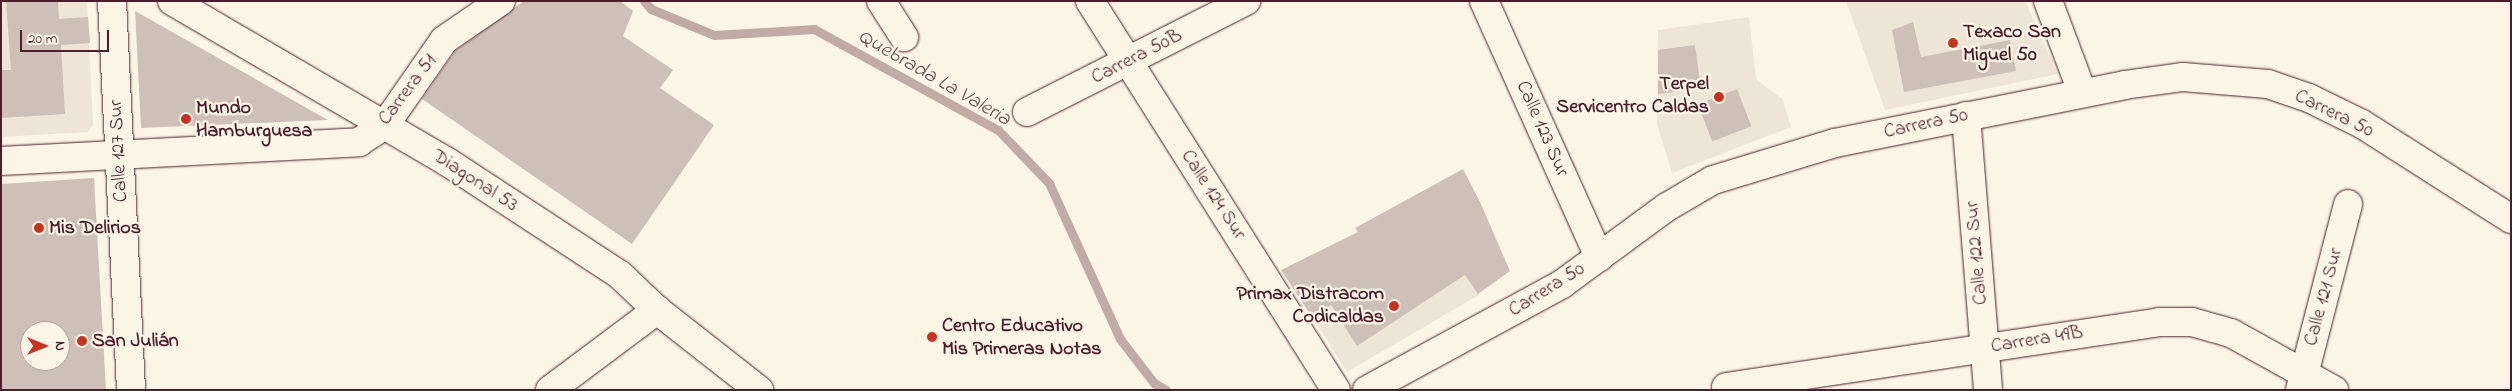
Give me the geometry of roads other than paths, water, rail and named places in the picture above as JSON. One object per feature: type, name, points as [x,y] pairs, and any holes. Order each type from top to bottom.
[{"type":"street","name":"Calle 127 Sur","points":[[112,1],[132,390]]},
{"type":"street","name":"Diagonal 53","points":[[172,1],[446,161],[619,274],[657,310],[759,390]]},
{"type":"street","name":"Carrera 51","points":[[1,162],[359,142],[385,125],[444,40],[501,1]]},
{"type":"street","points":[[881,1],[904,37]]},
{"type":"street","name":"Calle 124 Sur","points":[[1090,1],[1336,390]]},
{"type":"street","name":"Carrera 50B","points":[[1027,112],[1246,1]]},
{"type":"street","name":"Calle 123 Sur","points":[[1484,1],[1599,257]]},
{"type":"street","points":[[2048,1],[2082,92]]},
{"type":"street","name":"Carrera 50","points":[[1367,390],[1480,332],[1562,284],[1674,202],[1713,180],[1835,143],[2082,92],[2183,77],[2268,84],[2309,98],[2362,124],[2511,218]]},
{"type":"street","name":"Calle 122 Sur","points":[[1966,116],[1988,390]]},
{"type":"street","name":"Calle 121 Sur","points":[[2302,382],[2348,204]]},
{"type":"street","points":[[550,390],[657,310]]},
{"type":"street","name":"Carrera 49B","points":[[1726,387],[2159,322],[2192,322],[2231,333],[2302,382],[2334,390]]},
{"type":"waterway","name":"Quebrada La Valeria","points":[[644,1],[651,9],[714,35],[814,29],[998,130],[1049,183],[1120,339],[1154,383],[1166,390]]},
{"type":"place","name":"Texaco San Miguel 50","points":[[1953,43]]},
{"type":"place","name":"Terpel Servicentro Caldas","points":[[1719,97]]},
{"type":"place","name":"Mundo Hamburguesa","points":[[186,119]]},
{"type":"place","name":"Mis Delirios","points":[[39,228]]},
{"type":"place","name":"Primax Distracom Codicaldas","points":[[1394,306]]},
{"type":"place","name":"Centro Educativo Mis Primeras Notas","points":[[932,337]]},
{"type":"place","name":"San Julián","points":[[82,341]]}]
